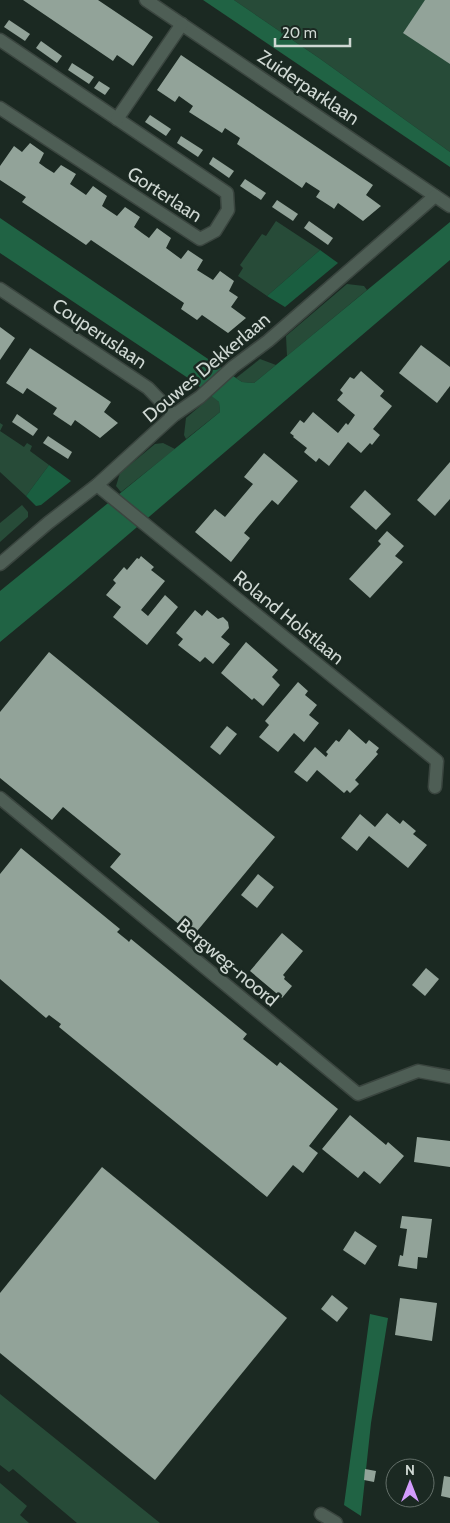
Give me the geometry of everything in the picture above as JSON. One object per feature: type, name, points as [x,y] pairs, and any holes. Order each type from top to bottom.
[{"type":"street","name":"Zuiderparklaan","points":[[146,0],[450,206]]},
{"type":"street","points":[[118,119],[182,24]]},
{"type":"street","name":"Gorterlaan","points":[[0,40],[226,193],[228,210],[215,231],[200,239],[0,108]]},
{"type":"street","name":"Douwes Dekkerlaan","points":[[0,564],[97,485],[174,416],[200,397],[233,367],[268,341],[435,196]]},
{"type":"street","name":"Couperuslaan","points":[[0,289],[148,388],[174,416]]},
{"type":"street","name":"Roland Holstlaan","points":[[97,485],[437,761],[435,786]]},
{"type":"street","name":"Bergweg-noord","points":[[0,798],[358,1094],[418,1072],[450,1077]]},
{"type":"street","points":[[321,1514],[336,1523]]},
{"type":"shaded area","points":[[203,0],[234,0],[450,152],[450,167]]},
{"type":"shaded area","points":[[234,0],[450,0],[450,152],[319,58]]},
{"type":"shaded area","points":[[0,218],[242,382],[254,383],[450,222],[450,260],[0,642],[0,591],[220,412],[219,402],[191,380],[0,253]]},
{"type":"shaded area","points":[[276,221],[320,250],[267,296],[238,276],[243,268],[240,265],[262,234],[266,236]]},
{"type":"shaded area","points":[[320,250],[338,263],[285,307],[267,296]]},
{"type":"shaded area","points":[[347,284],[364,286],[367,290],[287,356],[286,336]]},
{"type":"shaded area","points":[[260,359],[276,365],[254,383],[242,382],[236,378]]},
{"type":"shaded area","points":[[212,396],[219,402],[220,412],[186,439],[184,435],[186,418]]},
{"type":"shaded area","points":[[0,431],[24,447],[27,443],[32,446],[30,451],[49,465],[26,496],[0,472]]},
{"type":"shaded area","points":[[163,443],[175,449],[121,492],[116,486],[120,473],[155,444]]},
{"type":"shaded area","points":[[49,465],[71,481],[41,505],[36,506],[26,496]]},
{"type":"shaded area","points":[[22,505],[28,512],[28,517],[0,542],[0,523]]},
{"type":"shaded area","points":[[370,1314],[388,1318],[371,1423],[361,1516],[344,1505]]},
{"type":"shaded area","points":[[0,1394],[160,1523],[77,1523],[13,1469],[9,1472],[0,1465]]},
{"type":"shaded area","points":[[0,1483],[27,1506],[20,1515],[29,1523],[0,1523]]},
{"type":"building","points":[[23,0],[98,0],[153,37],[133,66],[117,55],[113,61]]},
{"type":"building","points":[[425,0],[450,0],[450,64],[403,33]]},
{"type":"building","points":[[9,20],[30,34],[25,41],[4,27]]},
{"type":"building","points":[[41,41],[62,56],[57,63],[36,48]]},
{"type":"building","points":[[181,55],[373,185],[366,195],[381,206],[363,221],[338,203],[334,209],[316,197],[320,191],[306,182],[302,188],[237,144],[240,138],[225,128],[222,133],[189,112],[193,106],[179,96],[175,102],[157,90]]},
{"type":"building","points":[[72,63],[94,77],[89,84],[68,70]]},
{"type":"building","points":[[99,81],[110,88],[105,95],[94,88]]},
{"type":"building","points":[[150,115],[171,129],[166,136],[145,122]]},
{"type":"building","points":[[181,136],[203,150],[198,157],[177,143]]},
{"type":"building","points":[[30,143],[44,153],[39,163],[46,168],[54,173],[61,165],[76,174],[70,184],[86,195],[93,186],[107,196],[102,206],[117,216],[125,207],[140,217],[134,227],[149,238],[157,228],[171,238],[166,248],[181,259],[188,250],[203,260],[197,270],[213,280],[220,271],[234,281],[229,291],[238,297],[231,307],[246,318],[228,333],[202,315],[197,320],[181,309],[184,303],[91,240],[86,245],[22,202],[26,197],[0,180],[0,166],[14,146],[22,152]]},
{"type":"building","points":[[213,157],[234,171],[229,178],[209,164]]},
{"type":"building","points":[[245,179],[266,193],[261,200],[240,186]]},
{"type":"building","points":[[277,200],[298,214],[293,221],[272,207]]},
{"type":"building","points":[[309,221],[333,238],[328,245],[304,228]]},
{"type":"building","points":[[0,327],[15,338],[0,360]]},
{"type":"building","points":[[421,345],[450,367],[450,386],[437,403],[399,373]]},
{"type":"building","points":[[30,348],[111,402],[104,412],[118,423],[100,438],[75,420],[71,426],[53,414],[57,408],[27,388],[23,394],[6,383]]},
{"type":"building","points":[[361,371],[384,391],[380,396],[392,406],[373,429],[380,435],[372,445],[370,443],[361,453],[348,442],[329,466],[319,458],[316,462],[304,452],[307,448],[290,433],[300,420],[304,423],[313,412],[338,433],[346,423],[348,425],[355,415],[337,400],[343,393],[340,390],[350,377],[354,379]]},
{"type":"building","points":[[17,414],[38,429],[33,436],[12,422]]},
{"type":"building","points":[[48,436],[72,452],[68,459],[43,443]]},
{"type":"building","points":[[264,453],[298,481],[278,505],[272,500],[258,516],[244,533],[250,538],[231,562],[195,532],[215,509],[225,517],[253,484],[244,477]]},
{"type":"building","points":[[450,462],[450,499],[435,516],[417,500]]},
{"type":"building","points":[[365,490],[391,514],[376,530],[350,507]]},
{"type":"building","points":[[387,531],[404,546],[395,556],[403,562],[370,598],[349,579],[381,544],[378,541]]},
{"type":"building","points":[[141,556],[154,567],[151,570],[165,581],[141,610],[148,616],[165,595],[178,607],[147,645],[113,617],[121,607],[106,595],[116,583],[113,580],[124,567],[127,570]]},
{"type":"building","points":[[195,610],[202,616],[207,610],[218,619],[223,617],[228,622],[229,628],[221,637],[230,644],[213,664],[205,657],[200,662],[178,645],[183,639],[176,633]]},
{"type":"building","points":[[246,642],[278,670],[272,677],[280,685],[263,706],[254,698],[252,700],[221,673]]},
{"type":"building","points":[[49,652],[275,837],[193,936],[110,867],[121,854],[63,807],[52,820],[0,778],[0,712]]},
{"type":"building","points":[[298,682],[308,691],[305,695],[317,705],[309,715],[319,723],[304,742],[294,733],[278,752],[259,737],[269,725],[265,721]]},
{"type":"building","points":[[227,726],[237,734],[220,755],[210,747]]},
{"type":"building","points":[[349,729],[366,744],[369,740],[379,748],[376,752],[378,754],[355,780],[359,784],[350,793],[347,790],[344,793],[317,770],[307,782],[294,772],[315,747],[326,757],[328,754],[326,752],[336,740],[339,742]]},
{"type":"building","points":[[387,813],[400,824],[403,820],[416,831],[413,834],[427,845],[408,868],[369,836],[357,851],[341,838],[360,814],[375,827]]},
{"type":"building","points":[[21,848],[120,929],[117,932],[129,942],[131,939],[247,1034],[243,1039],[277,1066],[280,1062],[338,1109],[309,1146],[318,1153],[303,1173],[293,1165],[267,1197],[59,1027],[61,1024],[49,1015],[46,1018],[0,979],[0,874]]},
{"type":"building","points":[[258,874],[274,887],[257,908],[241,895]]},
{"type":"building","points":[[282,933],[303,951],[283,975],[284,979],[292,986],[282,998],[250,971]]},
{"type":"building","points":[[426,968],[439,979],[425,996],[412,985]]},
{"type":"building","points":[[350,1115],[386,1145],[388,1142],[404,1156],[380,1184],[364,1171],[358,1178],[322,1149]]},
{"type":"building","points":[[417,1137],[450,1141],[450,1167],[414,1162]]},
{"type":"building","points":[[102,1167],[287,1318],[155,1480],[0,1353],[0,1293]]},
{"type":"building","points":[[402,1216],[432,1219],[427,1258],[418,1257],[417,1269],[398,1266],[400,1255],[403,1256],[407,1229],[400,1228]]},
{"type":"building","points":[[355,1231],[377,1246],[365,1265],[343,1250]]},
{"type":"building","points":[[332,1295],[348,1308],[337,1322],[321,1309]]},
{"type":"building","points":[[400,1298],[437,1303],[432,1341],[395,1335]]},
{"type":"building","points":[[365,1469],[376,1471],[374,1482],[364,1480]]},
{"type":"building","points":[[444,1476],[450,1477],[450,1498],[441,1496]]}]
